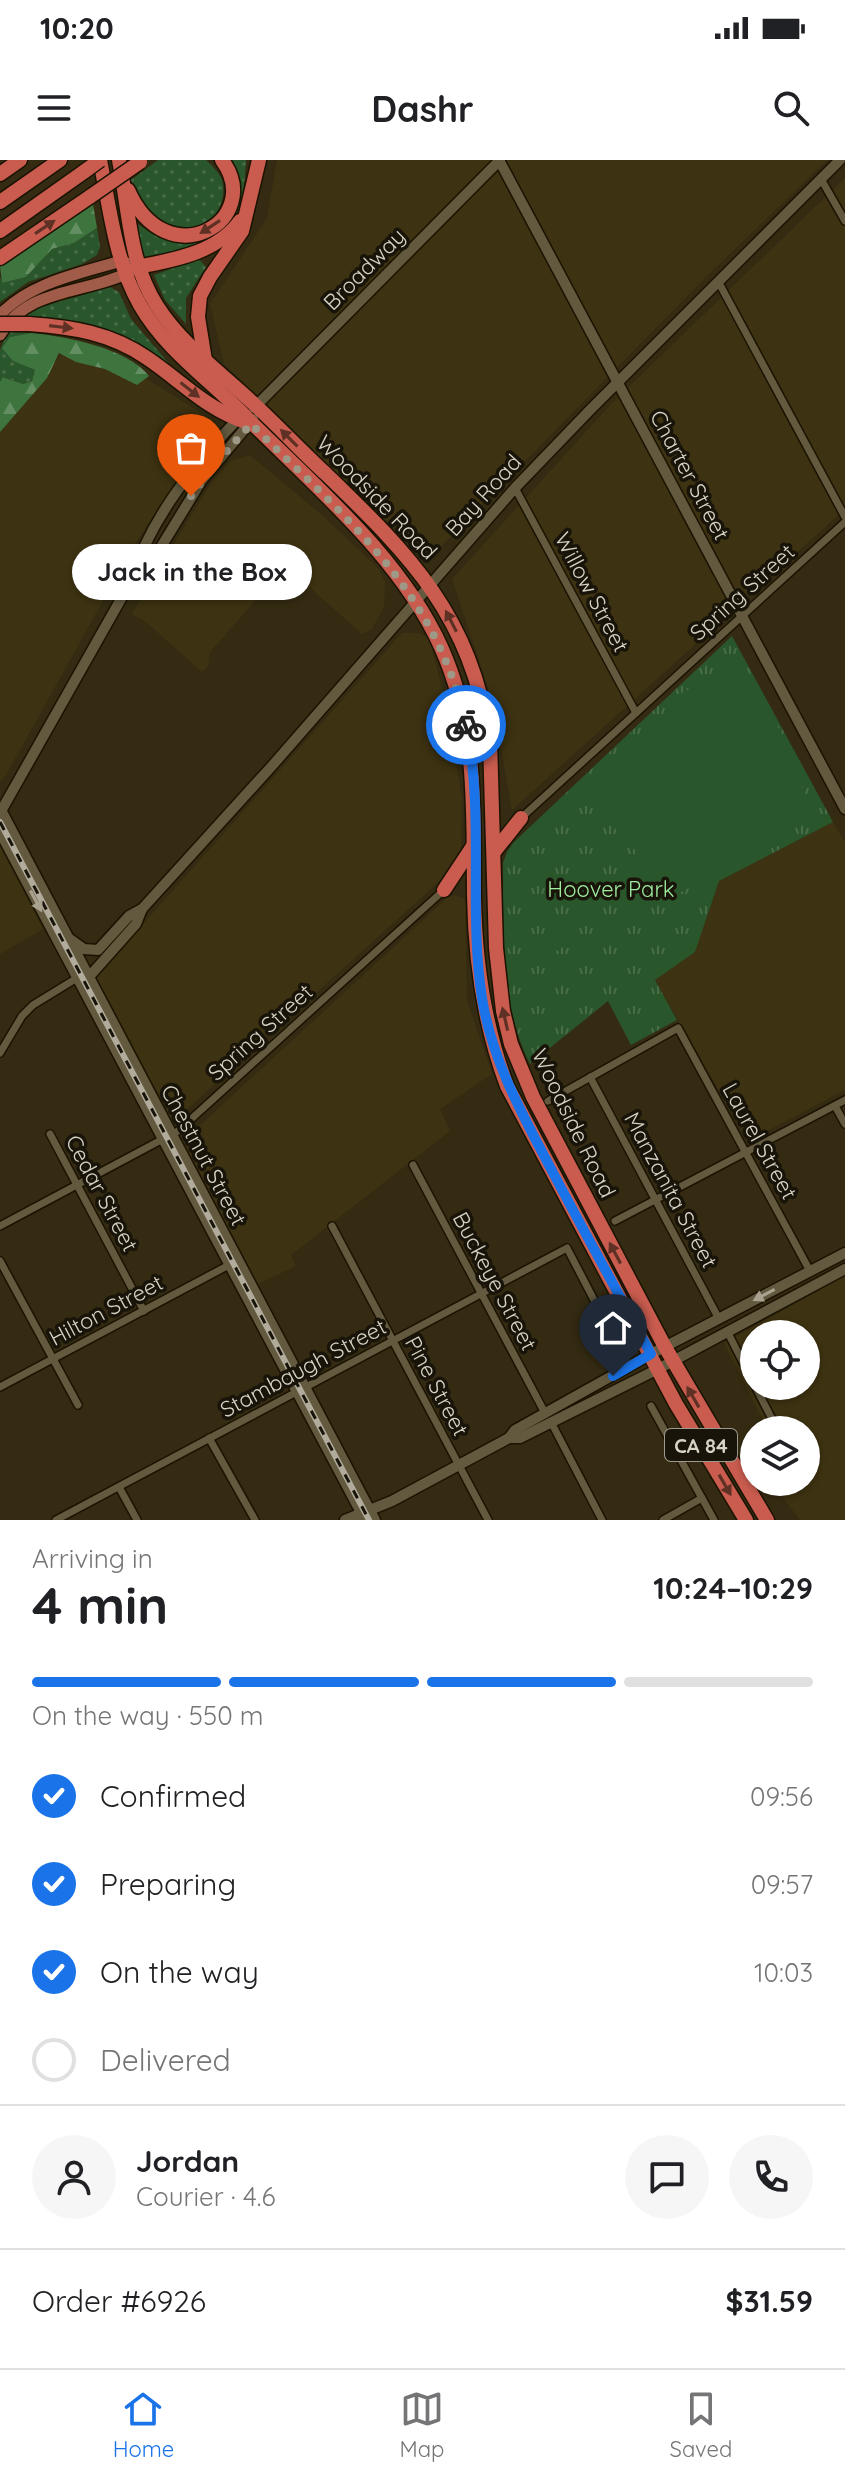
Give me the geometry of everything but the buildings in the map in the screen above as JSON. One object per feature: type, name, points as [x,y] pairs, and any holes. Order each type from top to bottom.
[{"type":"highway","points":[[0,174],[20,160]]},
{"type":"highway","points":[[0,202],[60,160]]},
{"type":"highway","points":[[120,165],[135,204],[151,224],[175,235],[192,236],[215,226],[227,211],[232,181],[222,160]]},
{"type":"highway","points":[[205,360],[198,317],[200,296],[242,231],[259,160]]},
{"type":"highway","points":[[0,258],[142,161]]},
{"type":"highway","points":[[0,231],[95,163]]},
{"type":"highway","name":"Woodside Road","points":[[95,163],[139,303],[165,339],[193,369],[358,530],[415,600],[441,647],[462,711],[474,776],[474,900],[482,997],[495,1053],[507,1086],[676,1404],[746,1520]]},
{"type":"highway","name":"Woodside Road","points":[[120,165],[128,268],[205,360],[384,530],[429,584],[453,624],[469,661],[490,741],[499,980],[511,1044],[533,1097],[665,1347],[767,1520]]},
{"type":"highway","points":[[128,268],[176,259],[212,245],[233,232],[248,211]]},
{"type":"highway","points":[[0,324],[85,330],[120,342],[145,356],[217,410],[244,419]]},
{"type":"highway","points":[[493,811],[505,819],[521,818]]},
{"type":"highway","points":[[494,852],[521,818]]},
{"type":"highway","points":[[444,890],[475,843]]},
{"type":"highway","points":[[444,890],[458,888],[474,900]]},
{"type":"main road","points":[[0,315],[25,295],[128,268]]},
{"type":"main road","points":[[0,335],[13,317],[31,304],[128,268]]},
{"type":"street","name":"Charter Street","points":[[499,160],[845,809]]},
{"type":"street","name":"Broadway","points":[[0,811],[130,583],[150,565],[244,419],[499,160]]},
{"type":"street","name":"Bay Road","points":[[70,939],[84,949],[98,950],[129,916],[142,909],[515,488],[840,160]]},
{"type":"street","points":[[821,179],[845,221]]},
{"type":"street","points":[[719,283],[845,520]]},
{"type":"street","name":"Willow Street","points":[[515,488],[636,713]]},
{"type":"street","name":"Spring Street","points":[[521,818],[845,520]]},
{"type":"street","name":"Chestnut Street","points":[[0,811],[70,939],[83,978]]},
{"type":"street","name":"Chestnut Street","points":[[0,832],[83,978],[366,1517]]},
{"type":"street","name":"Spring Street","points":[[0,1226],[167,1137],[444,890]]},
{"type":"street","name":"Bay Road","points":[[0,1053],[22,1016],[33,1005],[83,978],[136,924],[142,909]]},
{"type":"street","name":"Laurel Street","points":[[590,1077],[678,1028],[810,1271]]},
{"type":"street","points":[[548,1101],[590,1077]]},
{"type":"street","name":"Manzanita Street","points":[[590,1077],[719,1319]]},
{"type":"street","points":[[615,1221],[845,1100]]},
{"type":"street","points":[[835,1106],[845,1124]]},
{"type":"street","name":"Cedar Street","points":[[50,1134],[144,1311]]},
{"type":"street","name":"Chestnut Street","points":[[167,1137],[229,1265],[300,1388]]},
{"type":"street","name":"Buckeye Street","points":[[413,1165],[602,1520]]},
{"type":"street","name":"Pine Street","points":[[332,1226],[488,1520]]},
{"type":"street","name":"Stambaugh Street","points":[[56,1520],[567,1248],[620,1350]]},
{"type":"street","points":[[345,1520],[366,1517],[509,1438],[520,1438],[651,1354],[845,1253]]},
{"type":"street","points":[[0,1261],[78,1405]]},
{"type":"street","name":"Hilton Street","points":[[0,1387],[229,1265]]},
{"type":"street","points":[[548,1418],[658,1369],[845,1269]]},
{"type":"street","points":[[727,1331],[740,1357]]},
{"type":"street","points":[[651,1406],[714,1520]]},
{"type":"street","points":[[209,1438],[255,1520]]},
{"type":"street","points":[[119,1487],[137,1520]]},
{"type":"street","points":[[663,1520],[702,1498]]},
{"type":"shaded area","points":[[277,160],[827,160],[704,279],[433,555],[427,556],[420,553],[224,364],[210,304],[267,218]]},
{"type":"shaded area","points":[[845,178],[845,509],[512,810],[493,703],[452,579],[613,402]]},
{"type":"shaded area","points":[[70,345],[107,354],[212,420],[211,433],[134,545],[0,781],[0,424]]},
{"type":"shaded area","points":[[250,455],[322,515],[378,568],[385,581],[384,607],[372,629],[362,634],[281,562],[262,593],[210,652],[208,666],[202,672],[146,622],[132,614],[212,481],[230,461]]},
{"type":"shaded area","points":[[402,633],[420,633],[429,639],[443,690],[462,797],[461,859],[173,1122],[96,977]]},
{"type":"shaded area","points":[[833,822],[845,842],[845,1090],[748,1141],[655,980],[695,952],[719,881]]},
{"type":"shaded area","points":[[0,846],[43,929],[0,954]]},
{"type":"shaded area","points":[[454,895],[465,899],[467,1000],[492,1074],[440,1109],[450,1131],[291,1255],[296,1266],[258,1284],[183,1141],[447,898]]},
{"type":"shaded area","points":[[845,1276],[845,1520],[800,1520],[782,1496],[820,1496],[820,1416],[761,1416],[753,1400],[820,1400],[820,1320],[766,1320]]},
{"type":"shaded area","points":[[740,1334],[740,1375],[724,1343]]},
{"type":"green space","points":[[158,160],[206,160],[219,174],[223,195],[218,211],[208,224],[194,231],[162,228],[136,199],[131,180]]},
{"type":"green space","points":[[224,160],[246,160],[243,194],[227,226],[217,235],[186,249],[144,258],[134,222],[172,242],[184,244],[206,238],[229,217]]},
{"type":"green space","points":[[93,204],[97,228],[74,243],[52,249],[26,277],[2,283],[0,266]]},
{"type":"green space","points":[[97,228],[100,247],[97,255],[82,264],[28,282],[0,302],[0,276],[2,283],[26,277],[52,249],[74,243]]},
{"type":"green space","points":[[199,259],[206,267],[186,298],[186,324],[165,300],[154,275]]},
{"type":"green space","points":[[110,287],[119,292],[131,319],[171,366],[134,342],[99,328],[19,319],[40,307]]},
{"type":"green space","points":[[7,332],[31,333],[10,337],[13,361],[35,370],[32,381],[23,384],[4,377],[0,382],[0,350]]},
{"type":"green space","points":[[31,333],[60,337],[111,351],[139,366],[149,376],[137,385],[105,369],[76,362],[59,353],[47,378],[0,432],[0,382],[3,377],[23,384],[32,381],[35,370],[13,361],[2,348],[10,337]]},
{"type":"green space","name":"Hoover Park","points":[[732,636],[833,822],[719,881],[695,952],[655,980],[677,1020],[631,1045],[608,1001],[530,1064],[513,1016],[505,966],[503,863],[507,852]]},
{"type":"green space","points":[[742,661],[808,782],[802,786],[808,800],[808,812],[797,823],[743,852],[746,858],[666,900],[649,866],[594,805],[593,795],[614,770],[609,764],[670,711],[666,701]]},
{"type":"green space","points":[[565,923],[575,941],[546,956],[536,939]]},
{"type":"railway","points":[[0,822],[369,1520]]},
{"type":"way so far","points":[[191,496],[251,424],[358,530],[403,583],[441,647],[452,673],[466,725]]},
{"type":"place","name":"Jack in the Box","points":[[191,496]]},
{"type":"route","points":[[466,725],[474,776],[474,900],[487,1023],[507,1086],[651,1354],[613,1376]]}]
